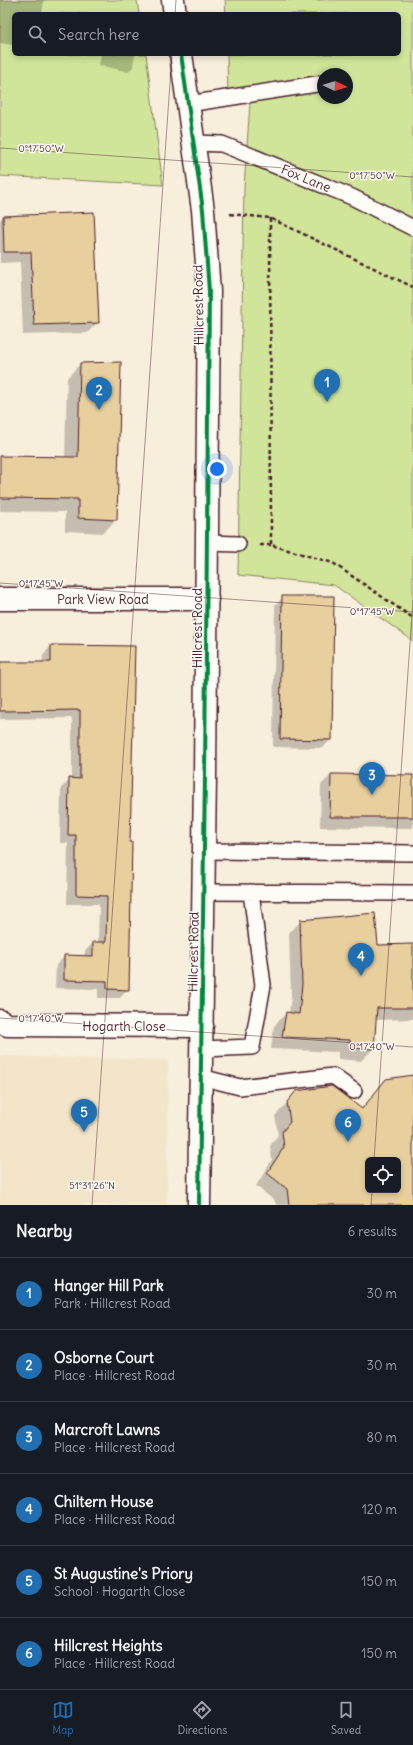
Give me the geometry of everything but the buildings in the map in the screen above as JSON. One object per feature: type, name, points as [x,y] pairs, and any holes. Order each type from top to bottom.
[{"type":"street","points":[[173,0],[175,12]]},
{"type":"street","name":"Hillcrest Road","points":[[180,56],[195,143],[203,210],[209,291],[204,892],[199,1205]]},
{"type":"street","name":"Park View Road","points":[[0,599],[66,600],[207,598]]},
{"type":"street","name":"Hogarth Close","points":[[0,1021],[7,1025],[202,1026]]},
{"type":"lane","points":[[188,104],[317,84]]},
{"type":"lane","name":"Fox Lane","points":[[195,143],[222,144],[352,197],[413,228]]},
{"type":"lane","points":[[207,543],[238,544]]},
{"type":"lane","points":[[204,851],[413,853]]},
{"type":"lane","points":[[204,892],[413,893]]},
{"type":"lane","points":[[202,1049],[252,1047],[263,985],[251,892]]},
{"type":"lane","points":[[201,1077],[240,1087],[333,1076],[354,1091]]},
{"type":"path","points":[[203,210],[270,218],[413,287]]},
{"type":"path","points":[[270,218],[271,545],[334,563],[413,618]]},
{"type":"shaded area","points":[[0,1056],[168,1060],[167,1205],[0,1205]]},
{"type":"green space","points":[[0,0],[137,0],[139,12],[12,12],[12,56],[146,56],[163,185],[0,176]]},
{"type":"green space","points":[[225,0],[413,0],[413,641],[334,585],[238,575],[244,188],[250,103],[228,99],[227,56],[401,56],[401,12],[226,12]]},
{"type":"cycle path","points":[[181,56],[203,210],[209,291],[205,776],[199,1205]]},
{"type":"place","name":"Hanger Hill Park","points":[[327,402]]},
{"type":"place","name":"Osborne Court","points":[[99,410]]},
{"type":"place","name":"Marcroft Lawns","points":[[372,795]]},
{"type":"place","name":"Chiltern House","points":[[361,976]]},
{"type":"place","name":"St Augustine's Priory","points":[[84,1132]]},
{"type":"place","name":"Hillcrest Heights","points":[[348,1142]]}]
